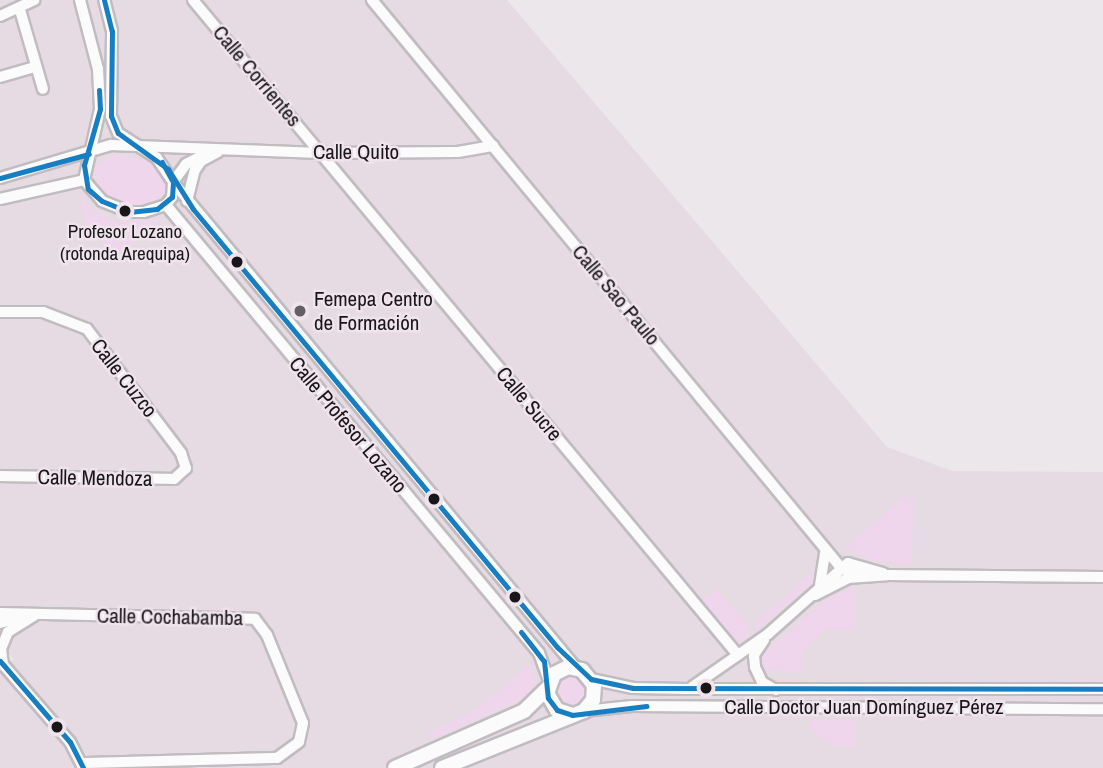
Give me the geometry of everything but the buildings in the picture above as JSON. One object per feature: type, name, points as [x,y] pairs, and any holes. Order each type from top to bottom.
[{"type":"street","points":[[0,16],[20,10],[34,0]]},
{"type":"street","points":[[80,0],[98,69],[100,109],[84,180],[94,195],[128,212],[166,205],[172,197],[173,182],[168,169],[143,148],[118,133],[111,116],[112,31],[104,0]]},
{"type":"street","name":"Calle Corrientes","points":[[193,0],[320,153]]},
{"type":"street","name":"Calle Sao Paulo","points":[[372,0],[842,569]]},
{"type":"street","points":[[20,10],[43,89]]},
{"type":"street","points":[[0,77],[36,66]]},
{"type":"street","points":[[0,178],[89,154],[111,145],[143,148]]},
{"type":"street","name":"Calle Quito","points":[[143,148],[320,153],[458,152],[493,146]]},
{"type":"street","points":[[187,201],[195,170],[201,161],[219,152]]},
{"type":"street","name":"Calle Quito","points":[[173,182],[198,155],[219,152]]},
{"type":"street","name":"Calle Sucre","points":[[320,153],[738,655]]},
{"type":"street","points":[[0,200],[84,180]]},
{"type":"street","name":"Calle Profesor Lozano","points":[[173,182],[576,668]]},
{"type":"street","name":"Calle Profesor Lozano","points":[[166,205],[539,653],[548,685]]},
{"type":"street","name":"Calle Cuzco","points":[[0,313],[43,312],[87,329],[181,453],[186,468]]},
{"type":"street","name":"Calle Mendoza","points":[[0,476],[174,479],[186,468]]},
{"type":"street","points":[[815,595],[825,576],[826,548]]},
{"type":"street","points":[[687,689],[768,634],[848,564],[887,575]]},
{"type":"street","points":[[842,569],[869,576]]},
{"type":"street","points":[[815,595],[848,578],[869,576],[938,574],[1103,577]]},
{"type":"street","name":"Calle Cochabamba","points":[[0,614],[255,619],[267,635],[303,723],[299,742],[277,758],[82,766]]},
{"type":"street","name":"Calle Cochabamba","points":[[0,623],[35,615]]},
{"type":"street","name":"Calle Cochabamba","points":[[0,630],[35,615]]},
{"type":"street","points":[[15,625],[1,649],[2,663],[70,742],[82,766]]},
{"type":"street","points":[[768,634],[754,656],[755,667],[762,682],[776,690]]},
{"type":"street","points":[[395,768],[524,711],[560,670],[576,668],[591,678],[595,693],[578,713],[552,705],[548,685]]},
{"type":"street","name":"Calle Doctor Juan Domínguez Pérez","points":[[591,678],[633,688],[1103,689]]},
{"type":"street","name":"Calle Doctor Juan Domínguez Pérez","points":[[442,768],[578,713],[632,706],[1103,709]]},
{"type":"shaded area","points":[[0,0],[507,0],[887,447],[952,471],[1103,472],[1103,768],[0,768],[0,674],[13,659],[0,643]]},
{"type":"shaded area","points":[[115,154],[152,163],[164,177],[167,193],[146,205],[125,203],[106,193],[98,185],[94,167]]},
{"type":"shaded area","points":[[80,195],[91,209],[114,222],[160,219],[112,259],[102,241],[88,234]]},
{"type":"shaded area","points":[[905,496],[913,499],[912,564],[870,560],[846,547]]},
{"type":"shaded area","points":[[815,570],[820,571],[817,579],[757,629],[756,622]]},
{"type":"shaded area","points":[[856,587],[855,630],[825,630],[801,653],[801,673],[765,669],[762,657],[767,650],[831,596]]},
{"type":"shaded area","points":[[717,589],[747,625],[748,636],[740,643],[701,602]]},
{"type":"shaded area","points":[[530,665],[535,682],[528,696],[431,740],[429,732],[469,714]]},
{"type":"shaded area","points":[[571,676],[582,680],[586,691],[582,702],[571,706],[560,702],[556,691],[560,680]]},
{"type":"shaded area","points":[[810,720],[856,720],[856,746],[832,746],[810,728]]},
{"type":"transit line","points":[[104,0],[112,31],[111,116],[118,133],[168,169],[193,209],[557,647],[591,679],[633,688],[1103,689]]},
{"type":"transit line","points":[[99,90],[100,109],[84,165],[88,189],[102,201],[129,212],[157,209],[172,197],[173,182],[162,162]]},
{"type":"transit line","points":[[0,178],[89,154]]},
{"type":"transit line","points":[[521,632],[544,661],[548,698],[557,710],[572,715],[646,706]]},
{"type":"transit line","points":[[0,661],[70,742],[83,768]]},
{"type":"place","name":"Profesor Lozano (rotonda Arequipa)","points":[[125,211]]},
{"type":"place","name":"Femepa Centro de Formación","points":[[300,311]]}]
